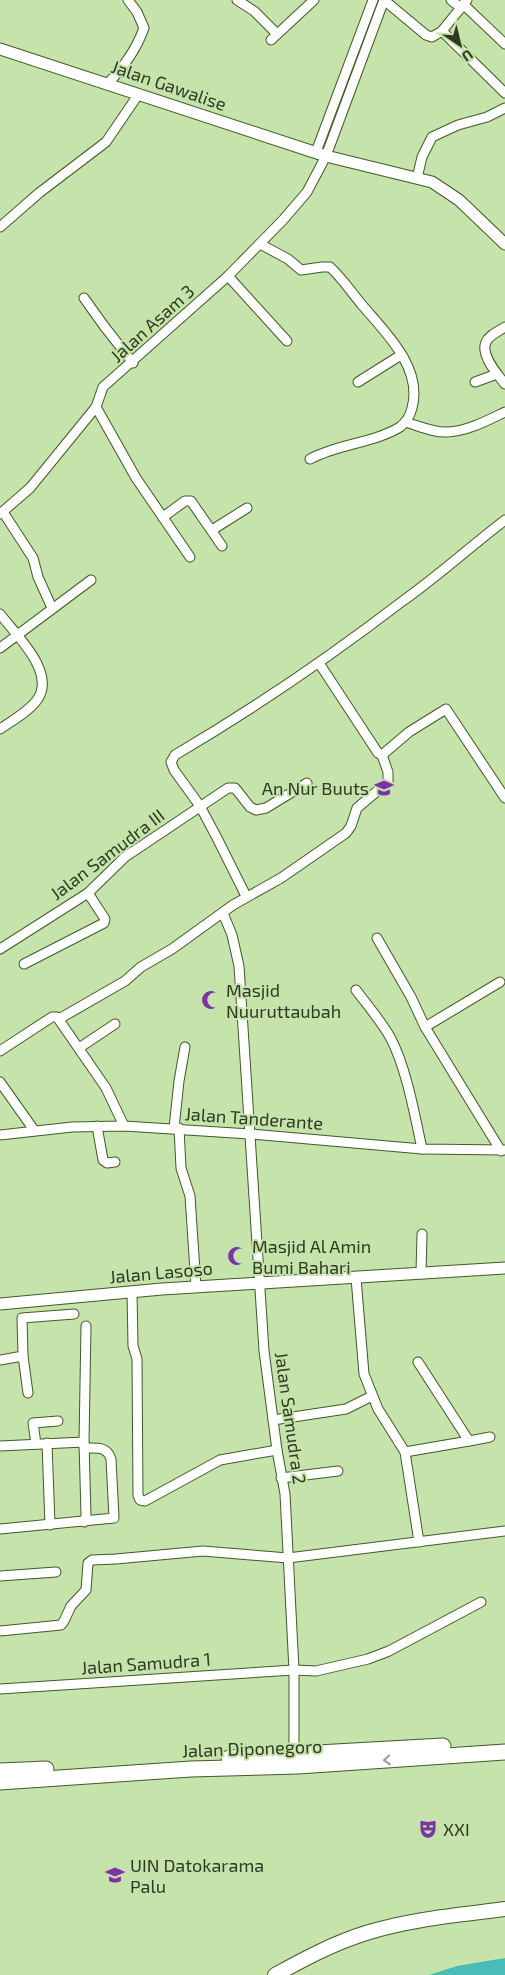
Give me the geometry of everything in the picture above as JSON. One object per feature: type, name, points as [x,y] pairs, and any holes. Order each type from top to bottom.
[{"type":"highway","name":"Jalan Diponegoro","points":[[0,1771],[505,1743]]},
{"type":"highway","name":"Jalan Diponegoro","points":[[0,1782],[191,1769],[312,1765],[505,1752]]},
{"type":"main road","points":[[275,1975],[310,1956],[365,1933],[424,1919],[505,1909]]},
{"type":"street","points":[[108,83],[132,55],[144,28],[137,12],[128,0]]},
{"type":"street","points":[[237,0],[254,11],[274,37],[314,0]]},
{"type":"street","points":[[321,154],[373,0]]},
{"type":"street","points":[[321,154],[384,0],[426,35],[432,37],[442,31],[464,4]]},
{"type":"street","points":[[450,0],[464,4],[505,44]]},
{"type":"street","points":[[442,31],[505,93]]},
{"type":"street","name":"Jalan Gawalise","points":[[0,49],[321,154],[432,182],[459,200],[505,244]]},
{"type":"street","points":[[2,222],[106,142],[138,95]]},
{"type":"street","points":[[417,178],[424,152],[432,137],[458,125],[487,117],[505,108]]},
{"type":"street","name":"Jalan Asam 3","points":[[2,513],[30,488],[96,407],[103,387],[133,363],[228,276],[307,192],[321,154]]},
{"type":"street","points":[[260,244],[288,259],[302,270],[322,266],[330,267],[374,318],[409,367],[413,379],[413,403],[410,417],[406,422],[388,432],[342,448],[322,452],[310,459]]},
{"type":"street","points":[[228,276],[287,341]]},
{"type":"street","points":[[84,298],[133,363]]},
{"type":"street","points":[[505,327],[492,335],[486,342],[487,356],[505,384]]},
{"type":"street","points":[[358,382],[400,355]]},
{"type":"street","points":[[475,382],[497,374]]},
{"type":"street","points":[[96,407],[136,478],[190,557]]},
{"type":"street","points":[[406,422],[440,432],[448,432],[462,430],[505,412]]},
{"type":"street","points":[[163,517],[188,500],[222,546]]},
{"type":"street","points":[[212,530],[246,508]]},
{"type":"street","points":[[2,513],[33,558],[38,577],[52,608]]},
{"type":"street","points":[[246,896],[200,806],[174,770],[172,762],[176,755],[224,726],[319,663],[406,599],[505,520]]},
{"type":"street","points":[[0,648],[91,580]]},
{"type":"street","points":[[0,614],[40,668],[43,680],[42,690],[31,707],[0,729]]},
{"type":"street","points":[[59,1019],[125,981],[246,896],[280,878],[350,830],[357,808],[388,782],[388,772],[382,755],[367,740],[319,663]]},
{"type":"street","points":[[382,755],[409,732],[446,709],[505,798]]},
{"type":"street","name":"Jalan Samudra III","points":[[0,949],[88,893],[124,857],[228,788],[235,788],[253,809],[263,809],[307,783]]},
{"type":"street","points":[[24,964],[104,923],[105,919],[88,893]]},
{"type":"street","points":[[223,913],[232,935],[239,966],[259,1283]]},
{"type":"street","points":[[377,938],[425,1027],[503,1151]]},
{"type":"street","points":[[425,1027],[500,982]]},
{"type":"street","points":[[356,990],[385,1029],[395,1047],[422,1149]]},
{"type":"street","points":[[0,1050],[55,1016],[59,1019],[106,1088],[124,1126]]},
{"type":"street","points":[[79,1048],[115,1024]]},
{"type":"street","points":[[185,1047],[179,1081],[177,1128],[180,1160],[190,1196],[196,1286]]},
{"type":"street","points":[[0,1082],[34,1130]]},
{"type":"street","points":[[98,1126],[103,1160],[107,1163],[115,1162]]},
{"type":"street","name":"Jalan Tanderante","points":[[0,1135],[34,1130],[124,1126],[177,1128],[422,1149],[503,1151]]},
{"type":"street","points":[[422,1234],[422,1273]]},
{"type":"street","name":"Jalan Lasoso","points":[[0,1304],[196,1286],[505,1268]]},
{"type":"street","points":[[356,1278],[364,1374],[372,1396],[405,1452],[419,1542]]},
{"type":"street","name":"Jalan Samudra 2","points":[[259,1283],[264,1351],[281,1478],[285,1494],[294,1670],[294,1754]]},
{"type":"street","points":[[132,1292],[133,1346],[137,1359],[138,1385],[138,1495],[141,1501],[145,1501],[220,1460],[277,1450]]},
{"type":"street","points":[[28,1392],[23,1356],[22,1318],[74,1314]]},
{"type":"street","points":[[84,1522],[86,1516],[84,1445],[86,1326]]},
{"type":"street","points":[[0,1360],[23,1356]]},
{"type":"street","points":[[418,1362],[469,1441]]},
{"type":"street","points":[[273,1420],[346,1409],[372,1396]]},
{"type":"street","points":[[36,1444],[33,1423],[58,1421]]},
{"type":"street","points":[[405,1452],[490,1437]]},
{"type":"street","points":[[47,1443],[50,1525]]},
{"type":"street","points":[[0,1446],[47,1443],[102,1448],[110,1454],[115,1515],[112,1520],[0,1529]]},
{"type":"street","points":[[281,1478],[338,1471]]},
{"type":"street","points":[[0,1632],[61,1624],[75,1600],[86,1590],[88,1563],[92,1560],[203,1551],[288,1558],[505,1531]]},
{"type":"street","points":[[0,1576],[56,1572]]},
{"type":"street","name":"Jalan Samudra 1","points":[[0,1689],[294,1670],[316,1671],[368,1659],[389,1651],[481,1602]]},
{"type":"water","points":[[505,1958],[505,1975],[429,1975],[457,1966]]},
{"type":"place","name":"An Nur Buuts","points":[[384,788]]},
{"type":"place","name":"Masjid Nuuruttaubah","points":[[211,1000]]},
{"type":"place","name":"Masjid Al Amin Bumi Bahari","points":[[237,1256]]},
{"type":"place","name":"XXI","points":[[428,1829]]},
{"type":"place","name":"UIN Datokarama Palu","points":[[115,1875]]}]
